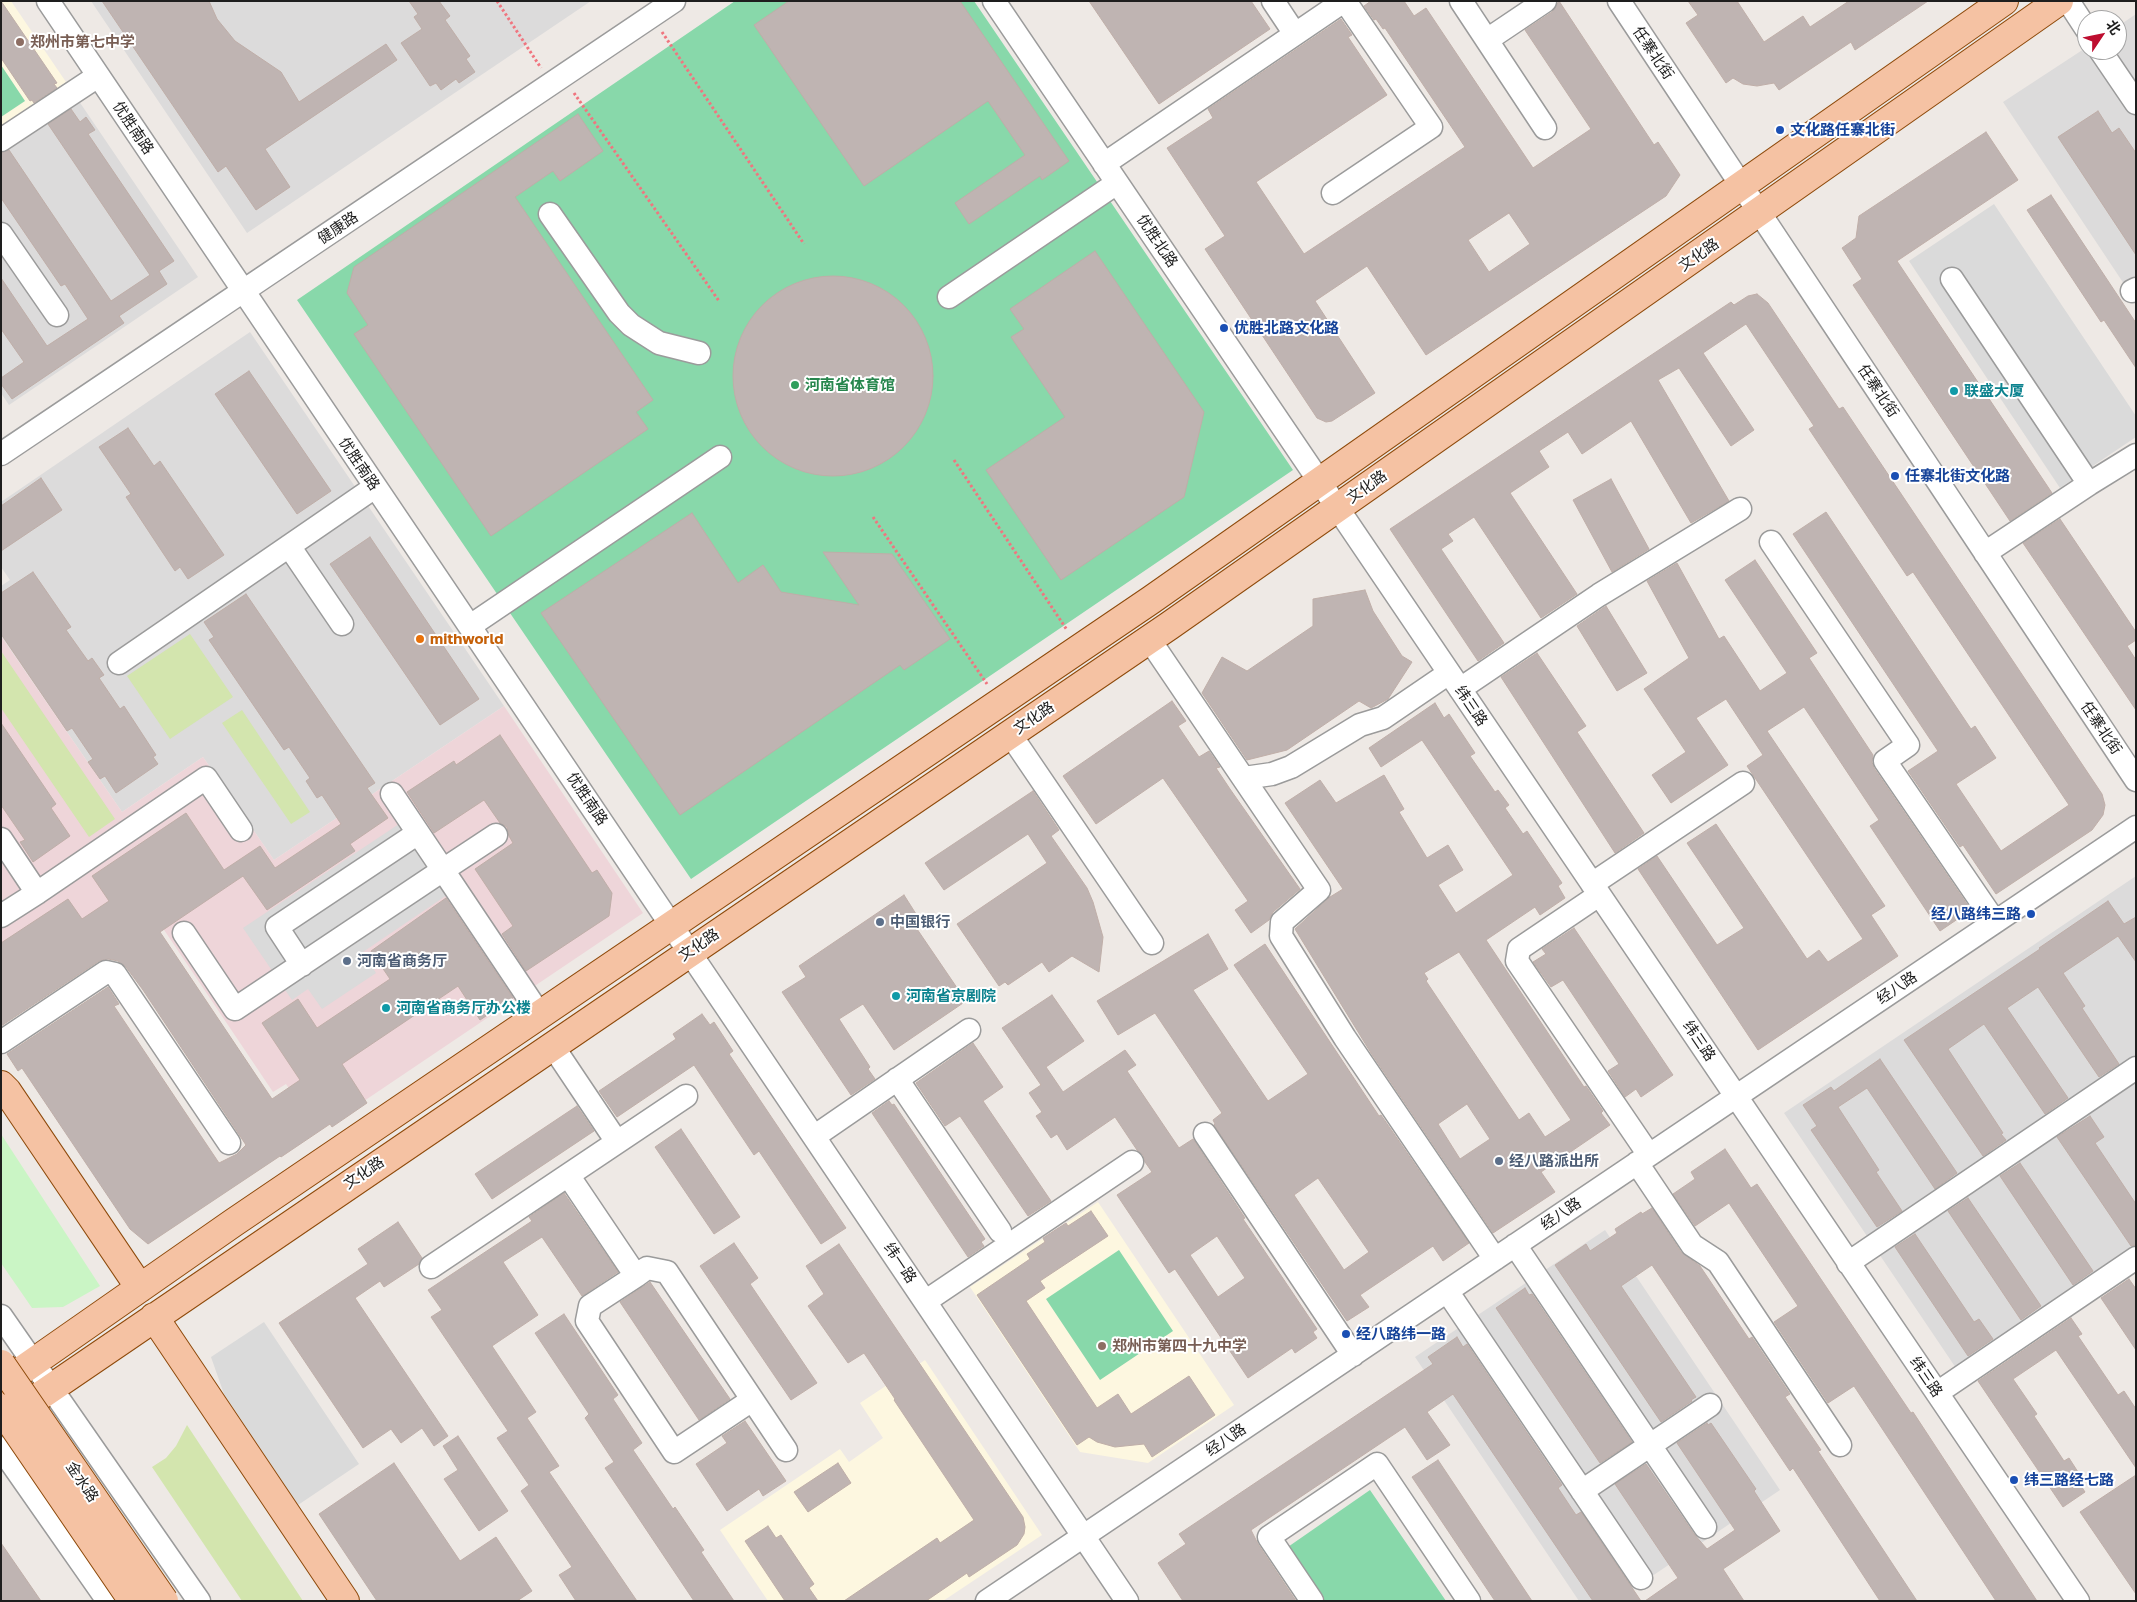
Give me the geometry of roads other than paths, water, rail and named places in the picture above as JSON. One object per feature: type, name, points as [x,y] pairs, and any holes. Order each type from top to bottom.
[{"type":"main road","points":[[1,1385],[140,1288],[1079,648],[1319,482],[2004,1]]},
{"type":"main road","name":"文化路","points":[[1,1422],[1149,639],[1760,213],[2059,1]]},
{"type":"main road","points":[[1,1085],[7,1091],[10,1102],[140,1288]]},
{"type":"main road","points":[[154,1317],[339,1595]]},
{"type":"main road","name":"金水路","points":[[1,1364],[164,1601]]},
{"type":"main road","name":"金水路","points":[[1,1408],[133,1601]]},
{"type":"street","name":"优胜南路","points":[[48,1],[672,925]]},
{"type":"street","name":"健康路","points":[[1,454],[674,1]]},
{"type":"street","name":"优胜北路","points":[[994,1],[1319,482]]},
{"type":"street","points":[[1273,1],[1296,34]]},
{"type":"street","points":[[1104,164],[1345,1],[1431,127],[1333,193]]},
{"type":"street","points":[[1461,1],[1545,128]]},
{"type":"street","points":[[1487,40],[1545,1]]},
{"type":"street","name":"任寨北街","points":[[1619,1],[2136,780]]},
{"type":"street","points":[[2068,1],[2077,15]]},
{"type":"street","points":[[2107,60],[2136,103]]},
{"type":"street","points":[[1,140],[98,76]]},
{"type":"street","points":[[949,296],[1117,183]]},
{"type":"street","points":[[550,214],[619,313],[631,325],[659,343],[699,353]]},
{"type":"street","points":[[1,234],[57,315]]},
{"type":"street","points":[[1952,279],[2089,484]]},
{"type":"street","points":[[1985,553],[2136,455]]},
{"type":"street","points":[[470,626],[720,457]]},
{"type":"street","name":"纬三路","points":[[1319,482],[2078,1601]]},
{"type":"street","points":[[119,663],[376,488]]},
{"type":"street","points":[[1244,778],[1272,774],[1290,767],[1360,725],[1383,718],[1454,681],[1740,510]]},
{"type":"street","points":[[1771,542],[1908,746],[1885,760],[1994,922]]},
{"type":"street","points":[[289,546],[342,624]]},
{"type":"street","points":[[1149,639],[1319,890],[1282,922],[1281,936],[1345,1038],[1495,1259]]},
{"type":"street","points":[[1010,734],[1152,943]]},
{"type":"street","points":[[1,916],[206,778],[241,830]]},
{"type":"street","points":[[1743,783],[1596,889],[1519,949],[1517,961],[1643,1159],[1692,1245],[1718,1262],[1840,1445]]},
{"type":"street","points":[[392,794],[540,1015]]},
{"type":"street","name":"经八路","points":[[987,1601],[2136,827]]},
{"type":"street","points":[[302,965],[277,928],[418,833]]},
{"type":"street","points":[[184,933],[235,1009],[496,835]]},
{"type":"street","points":[[1,840],[37,893]]},
{"type":"street","name":"纬一路","points":[[672,925],[1128,1601]]},
{"type":"street","points":[[1,1042],[106,972],[116,974],[229,1143]]},
{"type":"street","points":[[814,1136],[969,1030]]},
{"type":"street","points":[[552,1045],[618,1142]]},
{"type":"street","points":[[1848,1263],[2136,1068]]},
{"type":"street","points":[[897,1080],[1000,1231]]},
{"type":"street","points":[[431,1267],[686,1096]]},
{"type":"street","points":[[1205,1134],[1353,1354]]},
{"type":"street","points":[[926,1301],[1132,1162]]},
{"type":"street","points":[[568,1175],[636,1276]]},
{"type":"street","points":[[1515,1245],[1705,1527]]},
{"type":"street","points":[[1936,1393],[2136,1258]]},
{"type":"street","points":[[752,1400],[674,1452],[587,1321],[590,1306],[647,1268],[667,1272],[786,1450]]},
{"type":"street","points":[[1447,1291],[1641,1578]]},
{"type":"street","points":[[1,1316],[199,1601]]},
{"type":"street","points":[[1582,1491],[1710,1405]]},
{"type":"street","points":[[1,1448],[108,1601]]},
{"type":"street","points":[[1312,1601],[1269,1537],[1378,1464],[1469,1601]]},
{"type":"place","name":"郑州市第七中学","points":[[20,42]]},
{"type":"place","name":"文化路任寨北街","points":[[1780,130]]},
{"type":"place","name":"优胜北路文化路","points":[[1224,328]]},
{"type":"place","name":"河南省体育馆","points":[[795,385]]},
{"type":"place","name":"联盛大厦","points":[[1954,391]]},
{"type":"place","name":"任寨北街文化路","points":[[1895,476]]},
{"type":"place","name":"mithworld","points":[[420,639]]},
{"type":"place","name":"经八路纬三路","points":[[2031,914]]},
{"type":"place","name":"中国银行","points":[[880,922]]},
{"type":"place","name":"河南省商务厅","points":[[347,961]]},
{"type":"place","name":"河南省京剧院","points":[[896,996]]},
{"type":"place","name":"河南省商务厅办公楼","points":[[386,1008]]},
{"type":"place","name":"经八路派出所","points":[[1499,1161]]},
{"type":"place","name":"经八路纬一路","points":[[1346,1334]]},
{"type":"place","name":"郑州市第四十九中学","points":[[1102,1346]]},
{"type":"place","name":"纬三路经七路","points":[[2014,1480]]}]
